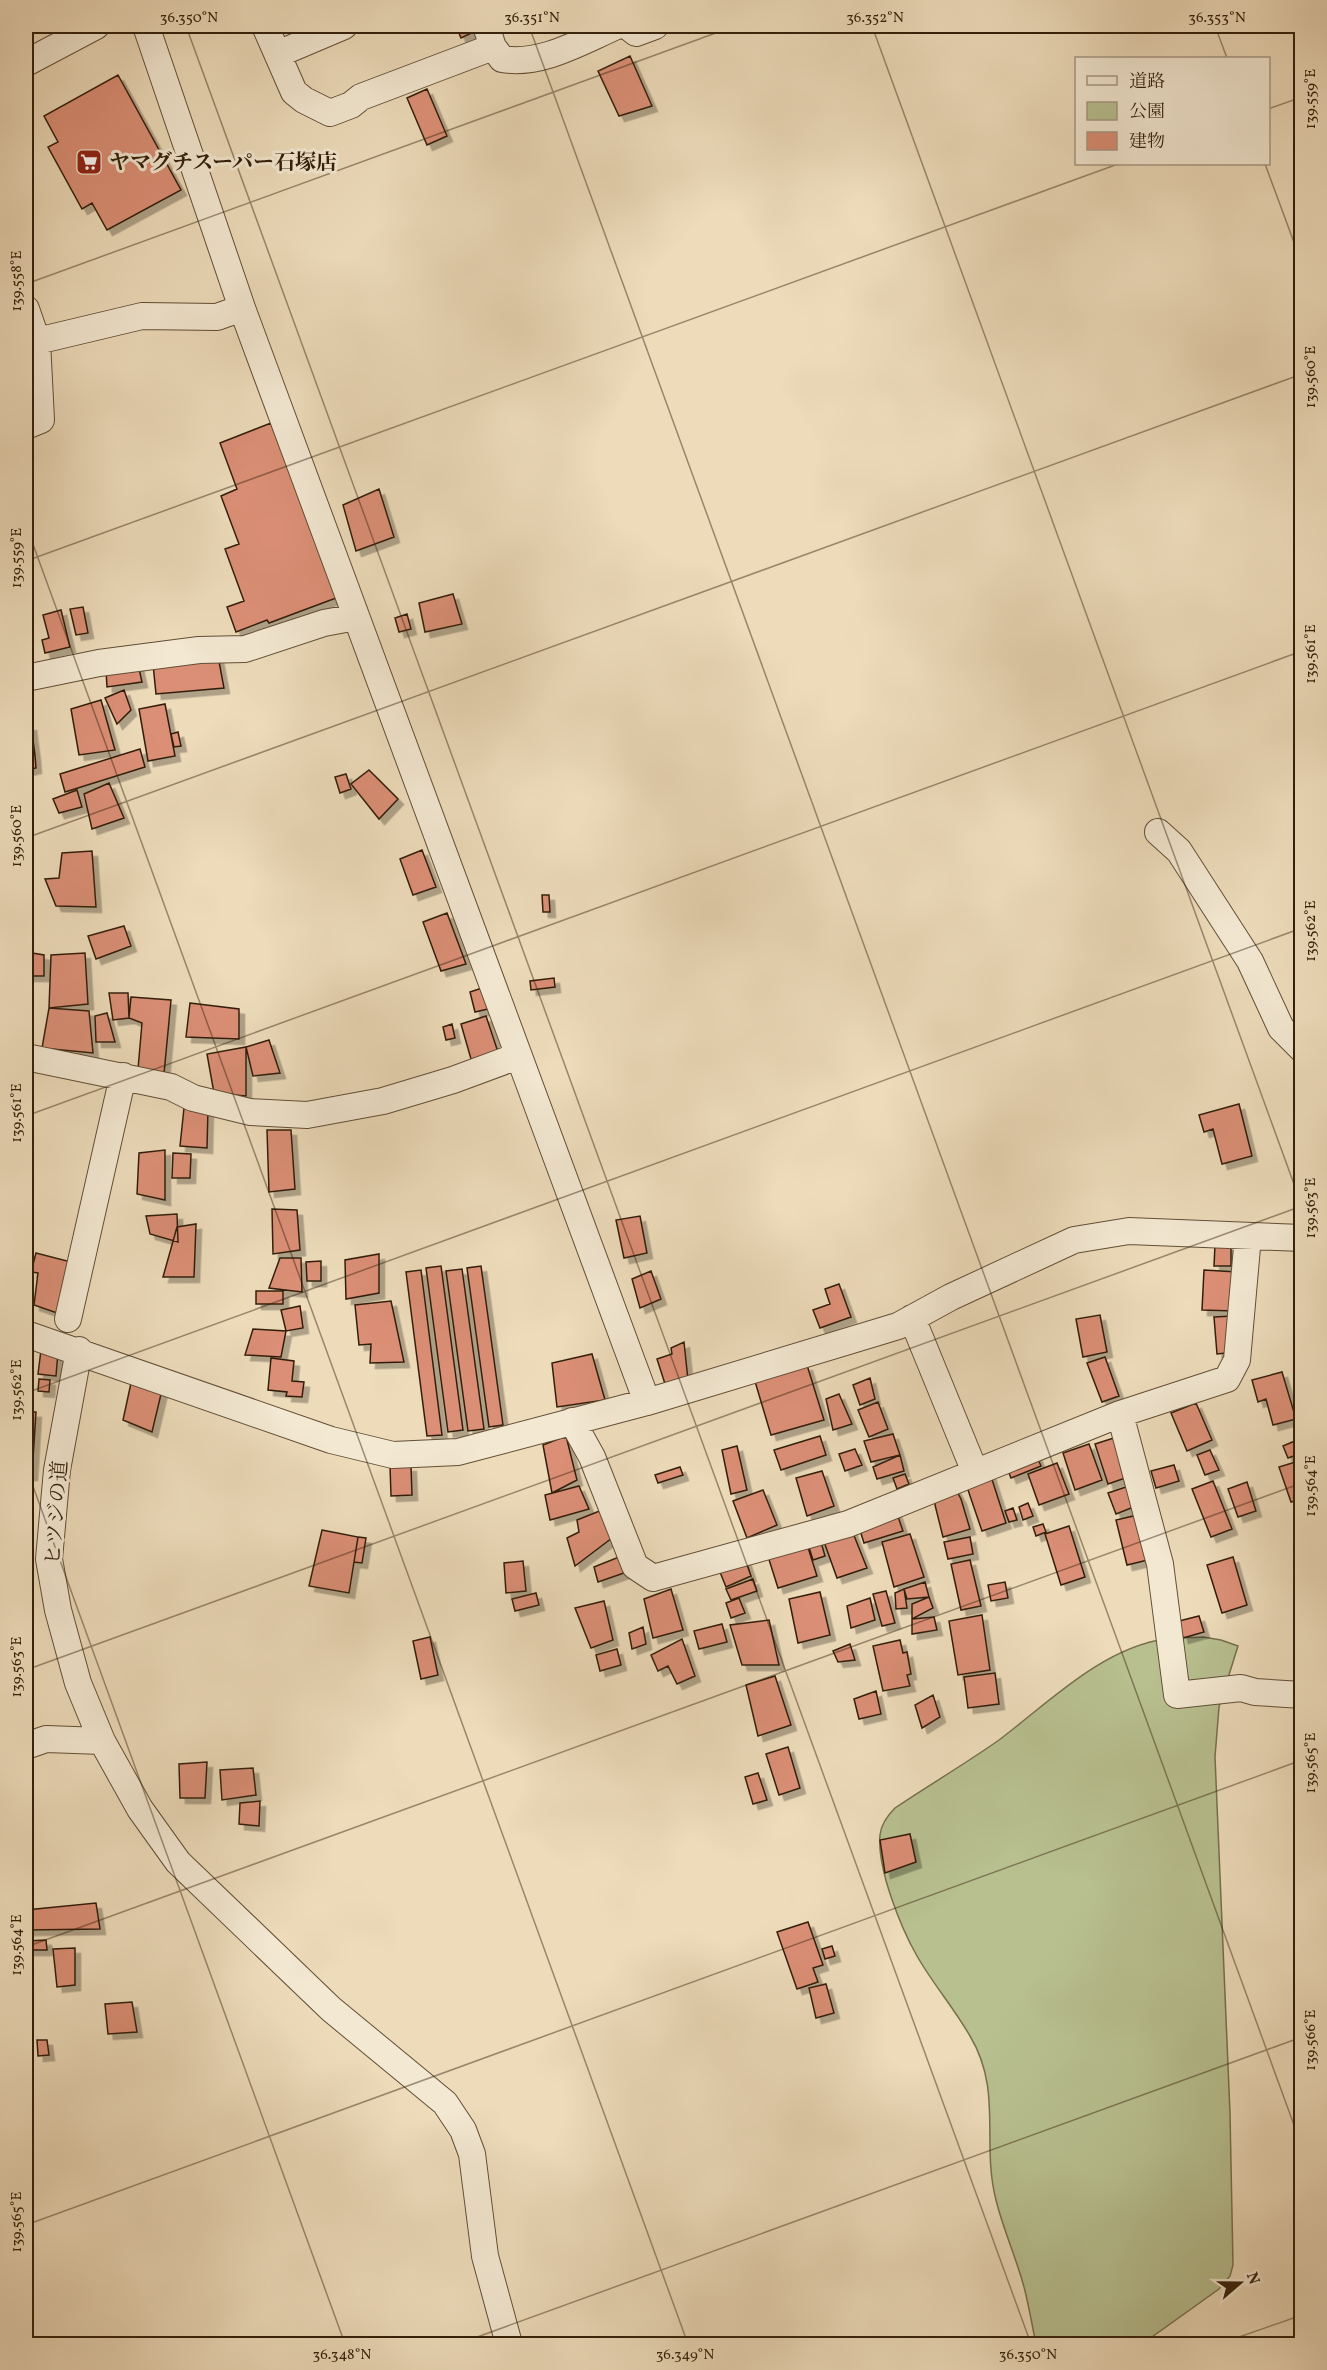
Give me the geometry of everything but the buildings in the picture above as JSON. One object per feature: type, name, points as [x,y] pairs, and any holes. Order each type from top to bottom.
[{"type":"street","points":[[26,63],[96,26]]},
{"type":"street","points":[[146,26],[242,308],[647,1402]]},
{"type":"street","points":[[265,26],[294,92],[304,100],[330,113],[351,105],[361,98],[490,36],[502,59],[516,62],[531,60],[617,26]]},
{"type":"street","points":[[278,54],[344,26]]},
{"type":"street","points":[[627,26],[636,33],[655,26]]},
{"type":"street","points":[[37,341],[142,316],[217,317],[242,308]]},
{"type":"street","points":[[26,309],[37,341],[41,420],[26,426]]},
{"type":"street","points":[[26,678],[99,663],[199,650],[245,649],[324,623],[356,617]]},
{"type":"street","points":[[1158,832],[1179,851],[1250,961],[1281,1028],[1302,1050]]},
{"type":"street","points":[[26,1057],[171,1087],[194,1098],[250,1112],[307,1114],[383,1101],[453,1080],[518,1056]]},
{"type":"street","points":[[69,1319],[123,1076]]},
{"type":"street","points":[[26,1334],[78,1350],[331,1440],[393,1455],[458,1452],[647,1402],[898,1326],[951,1297],[1074,1240],[1129,1231],[1302,1238]]},
{"type":"street","points":[[572,1421],[592,1457],[635,1566],[652,1578],[848,1524],[1120,1414],[1227,1378],[1237,1360],[1248,1236]]},
{"type":"street","points":[[912,1318],[975,1472]]},
{"type":"street","name":"ヒツジの道","points":[[78,1350],[57,1470],[49,1559],[58,1610],[78,1683],[102,1741],[140,1809],[178,1862],[331,2010],[445,2103],[463,2130],[472,2154],[485,2256],[509,2344]]},
{"type":"street","points":[[1120,1414],[1160,1564],[1177,1695],[1241,1688],[1254,1692],[1302,1695]]},
{"type":"street","points":[[26,1746],[46,1739],[102,1741]]},
{"type":"green space","points":[[1203,1637],[1238,1646],[1219,1707],[1215,1757],[1230,2113],[1233,2265],[1230,2276],[1219,2289],[1142,2344],[1036,2344],[1024,2287],[996,2200],[990,2158],[989,2097],[980,2056],[964,2026],[917,1956],[904,1930],[886,1881],[880,1849],[880,1835],[885,1820],[895,1808],[999,1740],[1056,1694],[1098,1665],[1143,1644],[1171,1638]]},
{"type":"place","name":"ヤマグチスーパー石塚店","points":[[89,162]]}]
